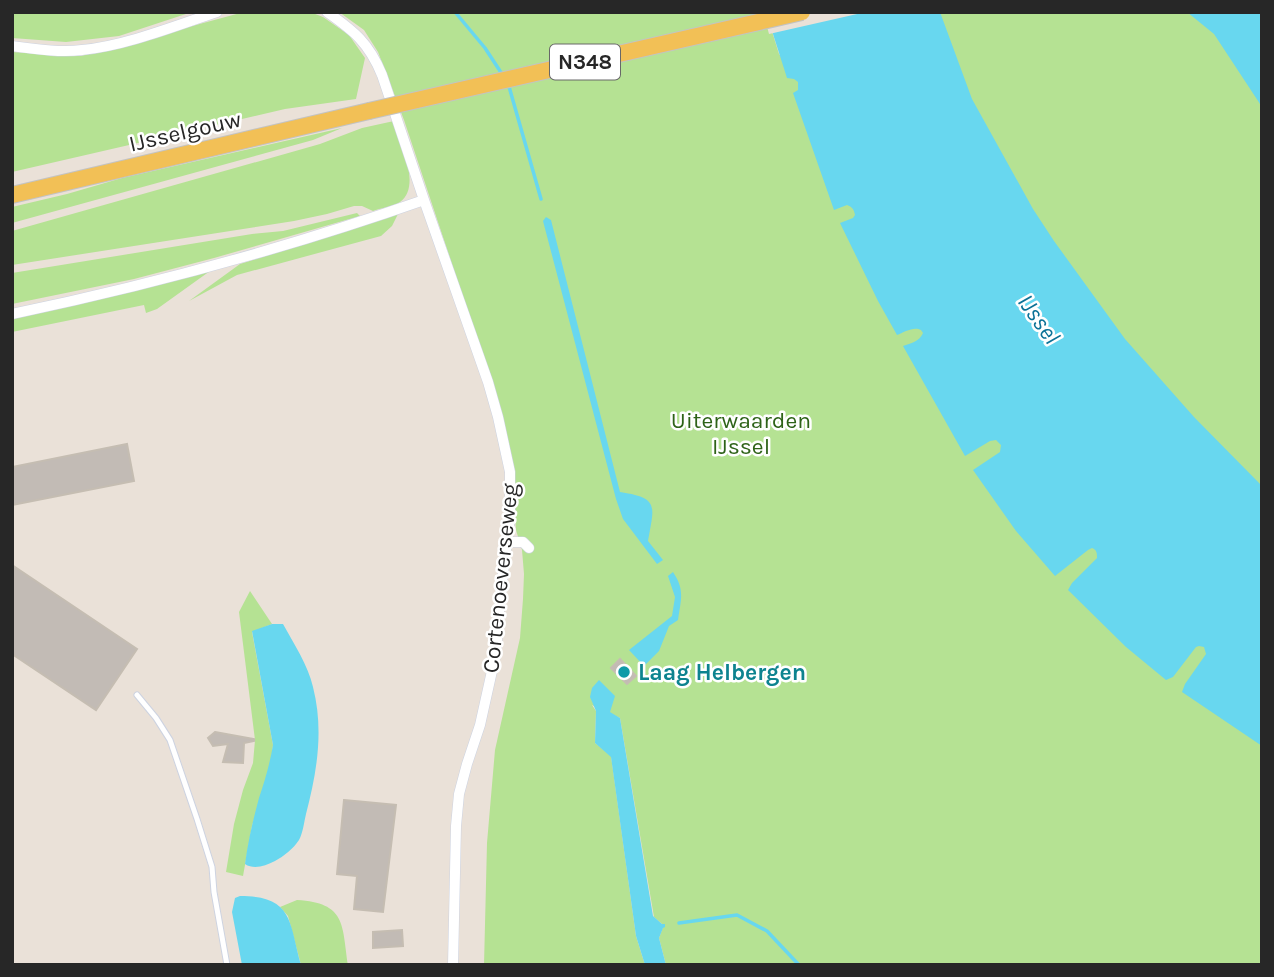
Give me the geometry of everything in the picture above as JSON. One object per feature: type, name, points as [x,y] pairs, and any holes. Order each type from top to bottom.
[{"type":"main road","name":"IJsselgouw","points":[[12,195],[802,12]]},
{"type":"street","points":[[12,46],[84,50],[132,39],[217,12]]},
{"type":"street","name":"Cortenoeverseweg","points":[[327,12],[351,29],[375,57],[487,378],[510,472],[508,542],[496,653],[480,725],[459,794],[453,965]]},
{"type":"street","points":[[12,314],[184,274],[424,200]]},
{"type":"street","points":[[508,542],[523,542],[529,548]]},
{"type":"lane","points":[[137,695],[170,740],[197,819],[212,867],[227,965]]},
{"type":"green space","points":[[12,12],[192,12],[119,36],[66,42],[12,38]]},
{"type":"green space","points":[[244,12],[310,12],[323,17],[349,35],[365,58],[356,99],[285,109],[12,172],[12,52],[81,56]]},
{"type":"green space","name":"Uiterwaarden IJssel","points":[[339,12],[766,12],[779,54],[1262,689],[1262,965],[666,965],[659,938],[665,924],[654,917],[620,718],[592,705],[596,711],[595,743],[611,756],[636,936],[645,965],[484,965],[487,843],[495,750],[520,638],[523,599],[524,574],[522,550],[516,530],[513,476],[459,285],[404,120],[378,52],[364,30]]},
{"type":"green space","points":[[939,12],[1262,12],[1262,490],[1123,341],[1050,244],[971,99]]},
{"type":"green space","points":[[394,121],[408,163],[409,186],[406,195],[394,205],[373,211],[354,206],[294,221],[12,265],[12,231],[320,144],[362,128]]},
{"type":"green space","points":[[342,128],[313,140],[12,223],[12,207],[122,178]]},
{"type":"green space","points":[[357,213],[360,216],[214,258],[134,279],[12,304],[12,273],[283,231]]},
{"type":"green space","points":[[398,214],[392,226],[381,236],[237,275],[189,301],[240,264]]},
{"type":"green space","points":[[210,271],[157,309],[146,313],[144,305],[12,332],[12,316]]},
{"type":"green space","points":[[250,591],[272,624],[252,632],[273,745],[271,763],[252,826],[243,876],[226,872],[234,824],[253,763],[255,740],[239,612]]},
{"type":"green space","points":[[297,900],[325,906],[339,918],[348,965],[301,965],[288,916],[280,907]]},
{"type":"water","name":"IJssel","points":[[766,12],[940,12],[972,99],[1033,209],[1054,241],[1125,339],[1194,417],[1262,486],[1262,746],[1182,692],[1206,654],[1204,647],[1196,647],[1173,677],[1166,680],[1126,647],[1068,590],[1097,558],[1095,550],[1088,550],[1055,576],[1016,531],[973,470],[1000,452],[1001,445],[996,440],[990,441],[965,456],[903,346],[917,340],[923,333],[915,329],[897,335],[878,301],[840,223],[853,218],[854,211],[847,205],[834,210],[793,93],[798,90],[798,82],[787,78]]},
{"type":"water","points":[[1187,12],[1262,12],[1262,107],[1214,34]]},
{"type":"water","points":[[546,217],[551,220],[620,492],[642,497],[651,506],[652,519],[648,541],[663,560],[657,564],[623,519],[616,499],[543,221]]},
{"type":"water","points":[[673,572],[681,590],[678,620],[669,626],[659,651],[644,666],[629,650],[672,616],[675,597],[668,576]]},
{"type":"water","points":[[272,624],[283,624],[311,679],[318,719],[318,751],[299,840],[275,861],[252,867],[245,864],[273,745],[252,631]]},
{"type":"water","points":[[599,680],[615,696],[610,712],[620,718],[653,916],[665,924],[659,938],[666,965],[645,965],[636,936],[611,757],[595,743],[596,711],[590,697],[592,688]]},
{"type":"water","points":[[258,897],[280,907],[291,925],[301,965],[242,965],[232,912],[235,898]]},
{"type":"pier","points":[[763,12],[866,12],[769,34]]},
{"type":"building","points":[[127,444],[134,481],[12,505],[12,467]]},
{"type":"building","points":[[12,565],[137,649],[96,710],[12,654]]},
{"type":"building","name":"Laag Helbergen","points":[[620,659],[636,676],[627,684],[611,668]]},
{"type":"building","points":[[215,732],[254,739],[244,743],[243,763],[223,762],[228,744],[213,746],[208,738]]},
{"type":"building","points":[[344,800],[396,805],[383,912],[354,909],[357,876],[337,874]]},
{"type":"building","points":[[402,930],[403,946],[373,948],[373,932]]},
{"type":"waterway","points":[[455,12],[485,48],[502,74]]},
{"type":"waterway","points":[[508,83],[541,199]]},
{"type":"waterway","points":[[679,923],[737,915],[767,931],[799,965]]},
{"type":"place","name":"Laag Helbergen","points":[[624,672]]}]
